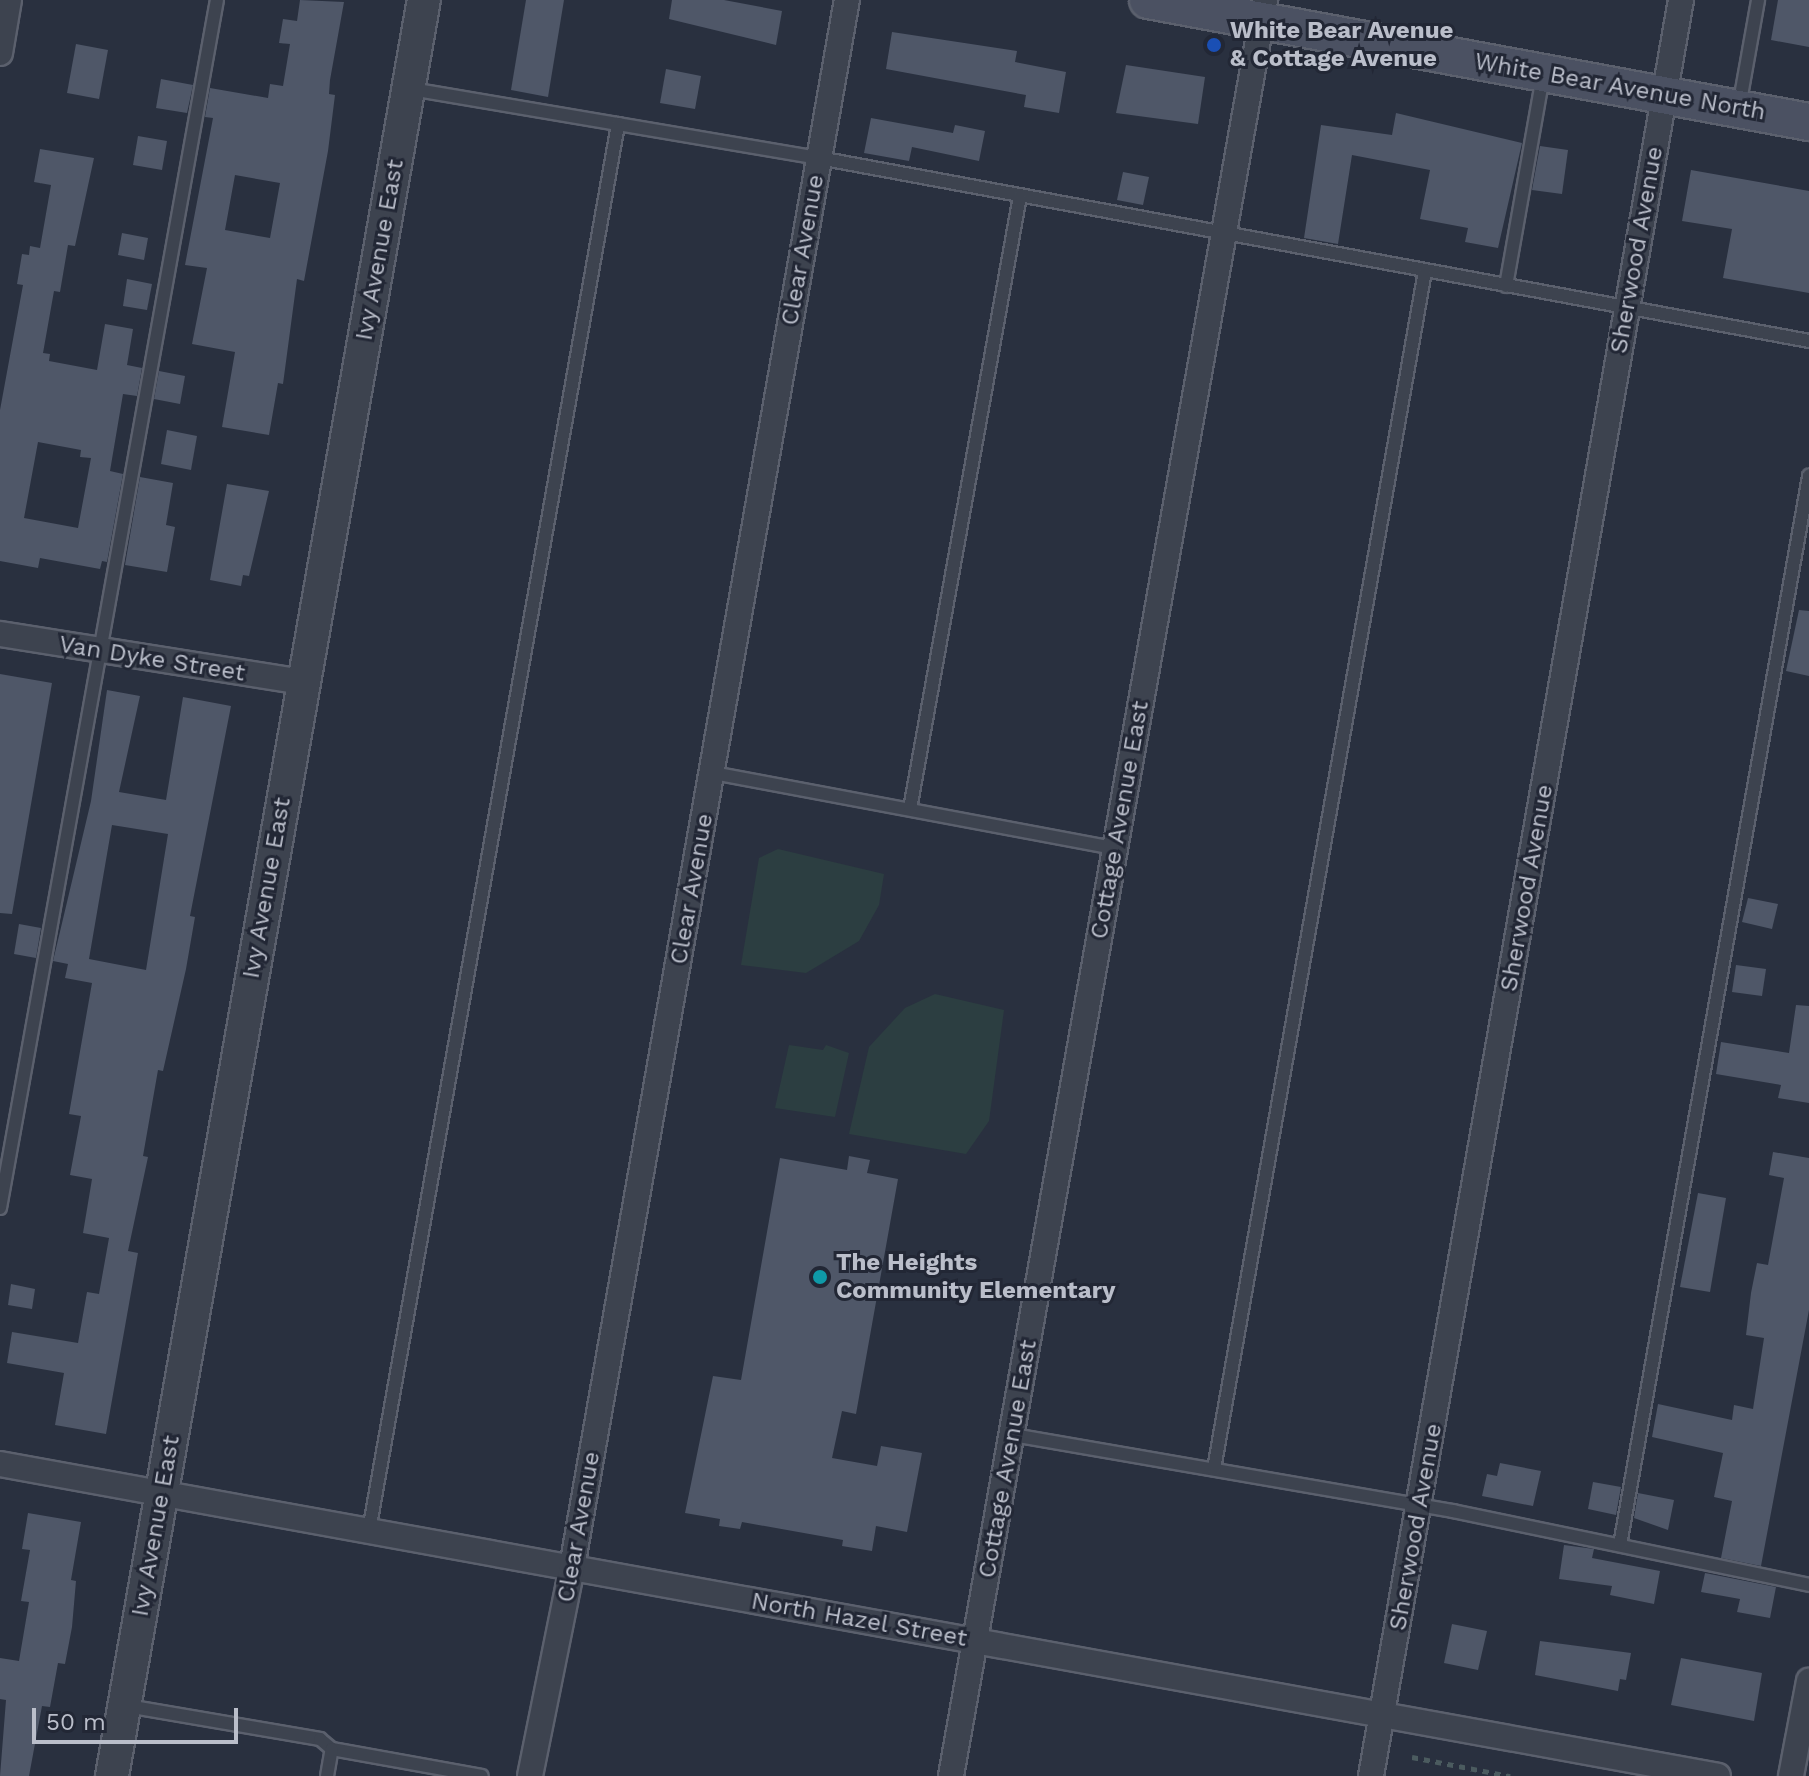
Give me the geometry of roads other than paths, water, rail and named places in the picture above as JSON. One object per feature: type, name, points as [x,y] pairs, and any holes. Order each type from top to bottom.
[{"type":"main road","name":"White Bear Avenue North","points":[[1148,0],[1263,11],[1543,73],[1809,122]]},
{"type":"street","points":[[0,53],[9,0]]},
{"type":"street","name":"Ivy Avenue East","points":[[112,1776],[424,0]]},
{"type":"street","name":"Clear Avenue","points":[[530,1776],[572,1567],[847,0]]},
{"type":"street","name":"Sherwood Avenue","points":[[1371,1776],[1681,0]]},
{"type":"street","name":"Cottage Avenue East","points":[[951,1776],[1263,11]]},
{"type":"street","name":"Van Dyke Street","points":[[0,634],[304,682]]},
{"type":"street","name":"North Hazel Street","points":[[0,1464],[1718,1776]]},
{"type":"street","points":[[1791,1776],[1809,1681]]},
{"type":"lane","points":[[0,1208],[217,0]]},
{"type":"lane","points":[[1739,109],[1758,0]]},
{"type":"lane","points":[[1506,286],[1543,73]]},
{"type":"lane","points":[[408,89],[819,158],[1809,341]]},
{"type":"lane","points":[[369,1531],[618,124]]},
{"type":"lane","points":[[910,809],[1020,196]]},
{"type":"lane","points":[[1214,1469],[1425,271]]},
{"type":"lane","points":[[1620,1545],[1809,476]]},
{"type":"lane","points":[[713,773],[1115,848]]},
{"type":"lane","points":[[1013,1435],[1420,1505],[1809,1585]]},
{"type":"lane","points":[[124,1706],[320,1739],[332,1749],[482,1776]]},
{"type":"lane","points":[[327,1776],[332,1749]]},
{"type":"place","name":"White Bear Avenue & Cottage Avenue","points":[[1214,45]]},
{"type":"place","name":"The Heights Community Elementary","points":[[820,1277]]}]
